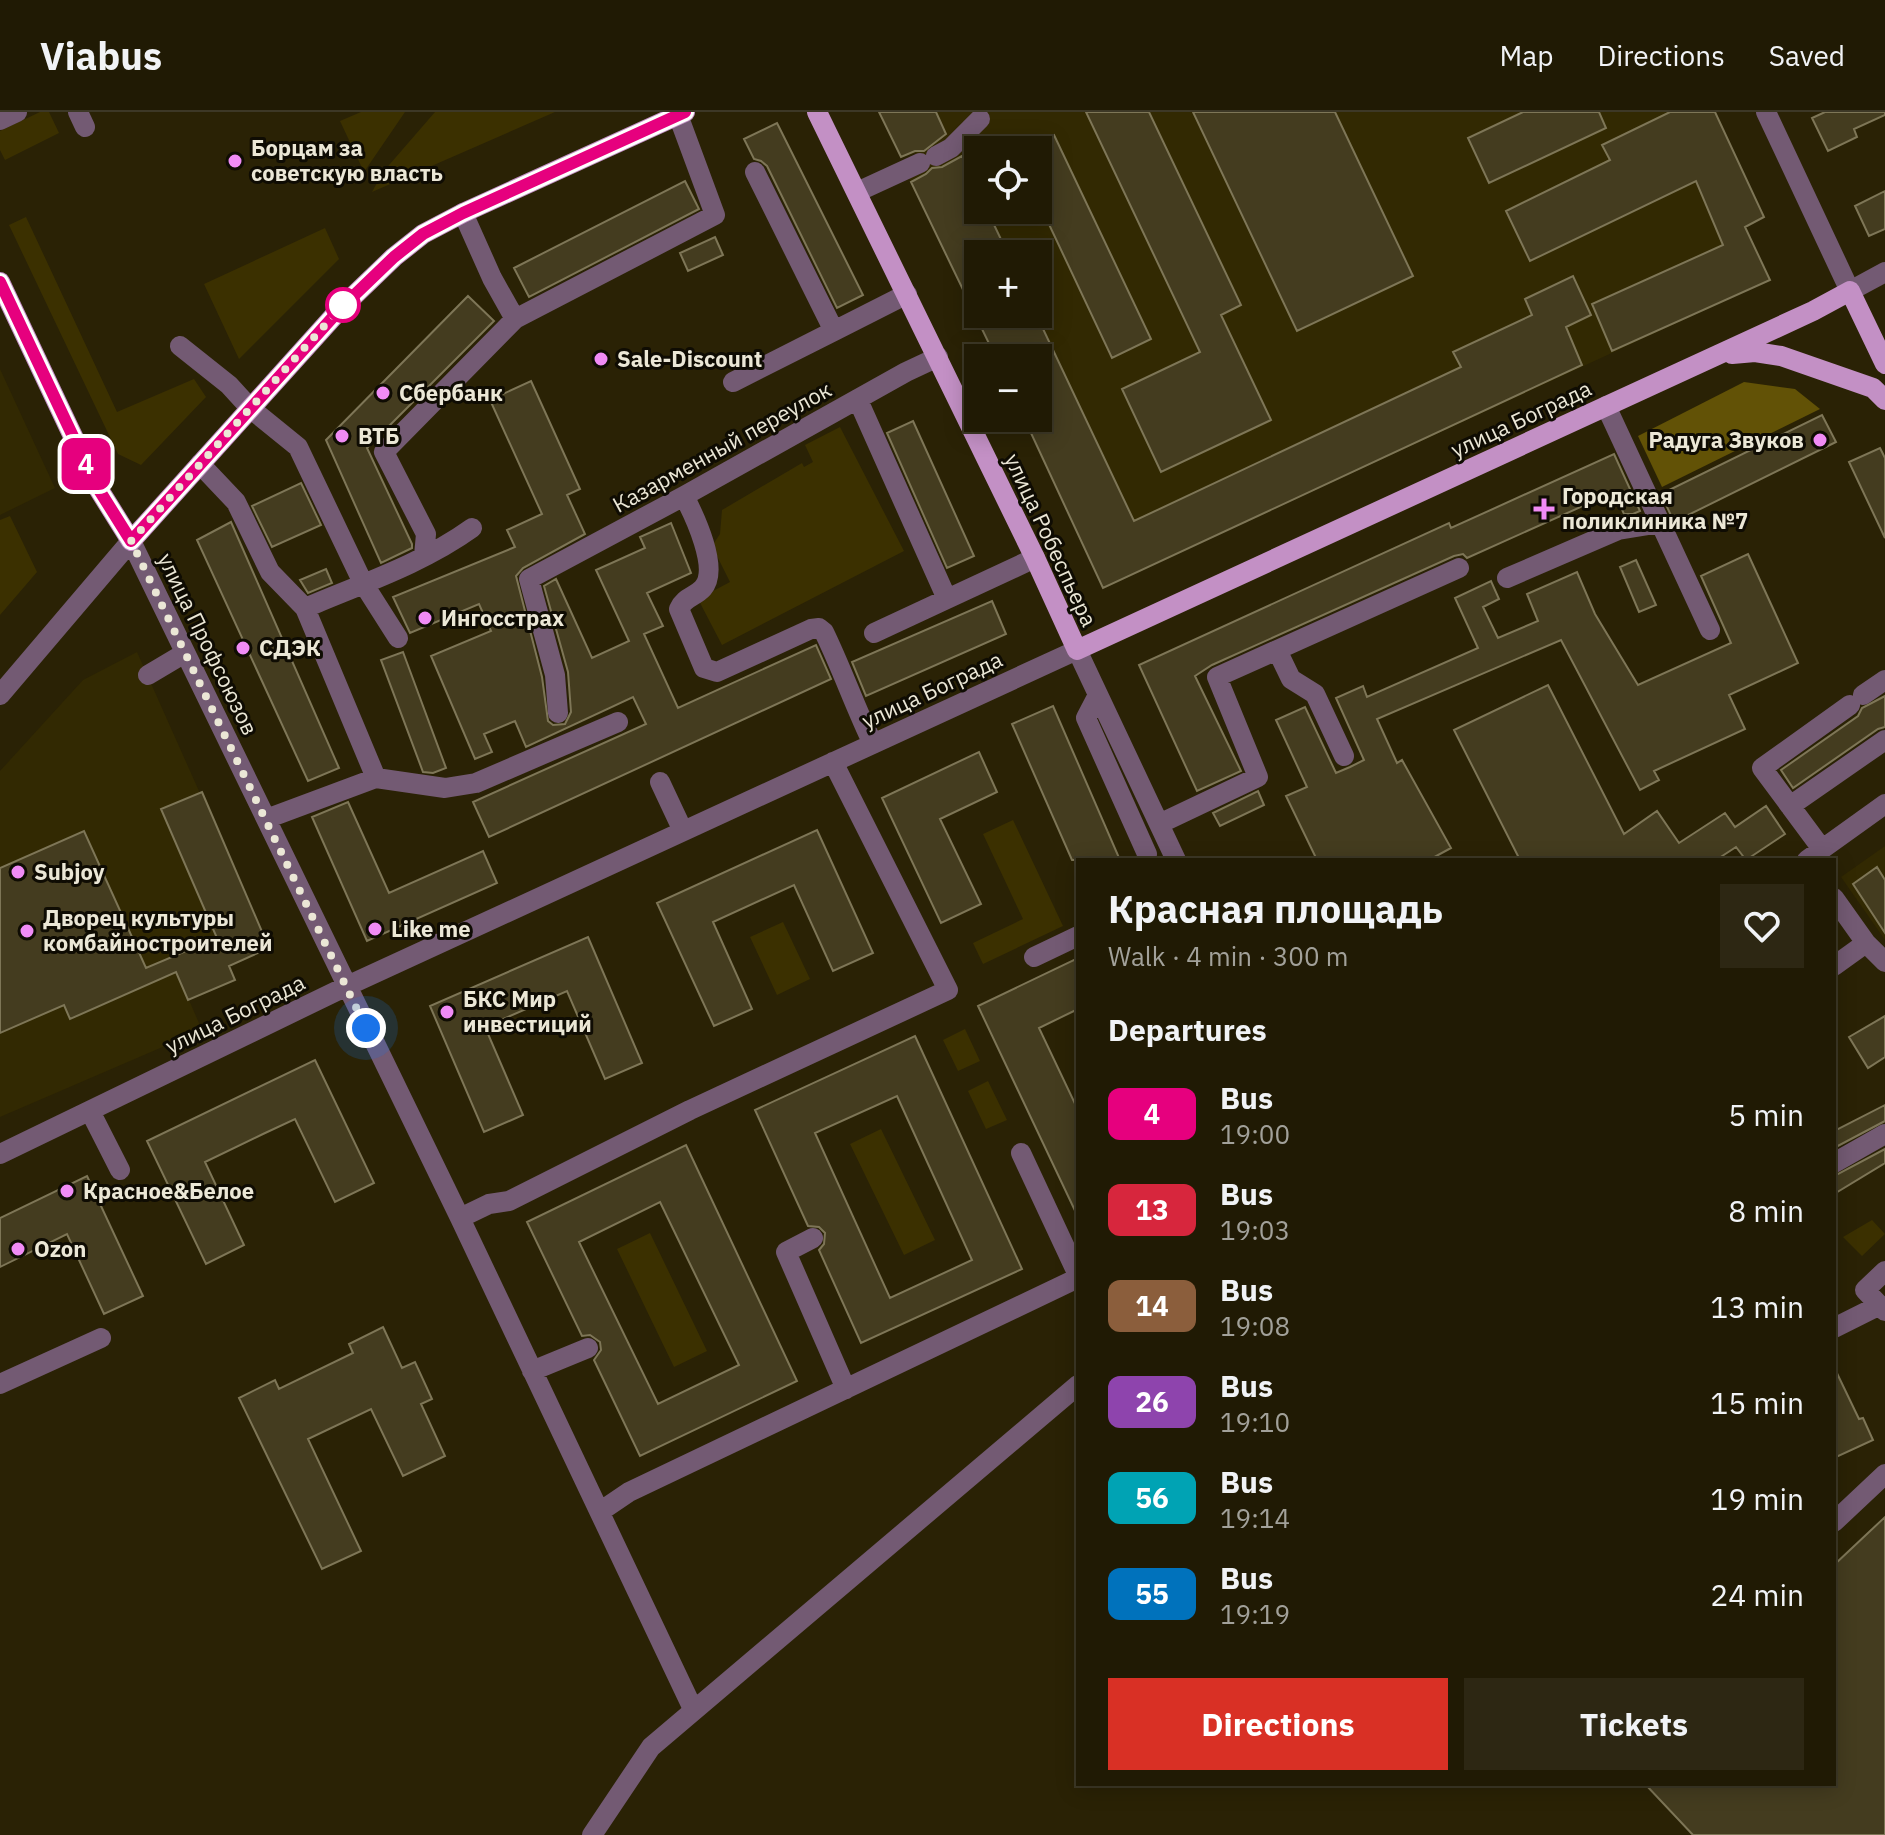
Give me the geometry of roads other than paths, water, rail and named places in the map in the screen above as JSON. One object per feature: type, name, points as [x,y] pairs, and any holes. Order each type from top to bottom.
[{"type":"main road","name":"улица Робеспьера","points":[[817,112],[1077,650]]},
{"type":"main road","points":[[131,541],[342,307],[423,234],[682,114]]},
{"type":"main road","name":"улица Профсоюзов","points":[[0,282],[96,485],[131,541]]},
{"type":"main road","name":"улица Бограда","points":[[1077,650],[1716,356],[1850,291]]},
{"type":"main road","points":[[1850,291],[1885,364]]},
{"type":"main road","points":[[1716,356],[1755,352],[1781,356],[1873,388],[1885,400]]},
{"type":"street","points":[[0,120],[17,112]]},
{"type":"street","points":[[1766,112],[1850,291]]},
{"type":"street","points":[[424,556],[426,534],[384,452],[515,319],[715,215],[682,114]]},
{"type":"street","points":[[857,192],[951,148],[980,119]]},
{"type":"street","points":[[755,172],[834,331]]},
{"type":"street","points":[[463,213],[492,278],[515,319]]},
{"type":"street","name":"улица Бограда","points":[[1850,291],[1885,272]]},
{"type":"street","points":[[733,382],[907,294]]},
{"type":"street","points":[[180,346],[298,447],[363,583],[398,638]]},
{"type":"street","name":"Казарменный переулок","points":[[558,713],[555,675],[529,579],[938,357]]},
{"type":"street","points":[[858,400],[947,599]]},
{"type":"street","points":[[1606,406],[1710,630]]},
{"type":"street","points":[[200,464],[236,502],[270,572],[305,608],[376,778]]},
{"type":"street","points":[[684,496],[699,527],[709,572],[706,585],[684,600],[679,609],[704,668],[717,672],[819,628],[824,632],[845,676],[873,744]]},
{"type":"street","points":[[1507,578],[1618,530],[1661,523]]},
{"type":"street","points":[[305,608],[424,556],[472,528]]},
{"type":"street","points":[[0,695],[131,541]]},
{"type":"street","name":"улица Профсоюзов","points":[[131,541],[601,1511],[693,1709]]},
{"type":"street","points":[[874,633],[1035,558]]},
{"type":"street","points":[[1159,824],[1258,777],[1217,677],[1459,568]]},
{"type":"street","name":"улица Бограда","points":[[0,1154],[347,986],[1077,650]]},
{"type":"street","name":"улица Робеспьера","points":[[1077,650],[1175,858]]},
{"type":"street","points":[[1277,650],[1291,679],[1315,694],[1344,756]]},
{"type":"street","points":[[148,675],[185,653]]},
{"type":"street","points":[[1885,680],[1762,768],[1790,806],[1815,855],[1885,804]]},
{"type":"street","points":[[1098,695],[1086,718],[1147,854]]},
{"type":"street","points":[[266,819],[376,778],[445,788],[476,783],[618,722]]},
{"type":"street","points":[[1790,806],[1885,740]]},
{"type":"street","points":[[460,1218],[489,1204],[509,1201],[690,1110],[948,990],[833,762]]},
{"type":"street","points":[[660,782],[683,831]]},
{"type":"street","points":[[1836,901],[1866,943],[1885,962]]},
{"type":"street","points":[[1034,957],[1076,937]]},
{"type":"street","points":[[1836,965],[1866,943]]},
{"type":"street","points":[[90,1111],[120,1170]]},
{"type":"street","points":[[1836,1162],[1885,1134]]},
{"type":"street","points":[[1021,1153],[1076,1273]]},
{"type":"street","points":[[813,1238],[786,1252],[846,1389]]},
{"type":"street","points":[[1836,1327],[1882,1308],[1865,1290],[1885,1271]]},
{"type":"street","points":[[601,1511],[629,1492],[1076,1278]]},
{"type":"street","points":[[0,1384],[101,1338]]},
{"type":"street","points":[[532,1371],[588,1348]]},
{"type":"street","points":[[592,1835],[651,1747],[1076,1387]]},
{"type":"street","points":[[1836,1520],[1885,1474]]},
{"type":"place","name":"Борцам за советскую власть","points":[[235,161]]},
{"type":"place","name":"Sale-Discount","points":[[601,359]]},
{"type":"place","name":"Сбербанк","points":[[383,393]]},
{"type":"place","name":"ВТБ","points":[[342,436]]},
{"type":"place","name":"Радуга Звуков","points":[[1820,440]]},
{"type":"place","name":"Городская поликлиника №7","points":[[1544,509]]},
{"type":"place","name":"Ингосстрах","points":[[425,618]]},
{"type":"place","name":"СДЭК","points":[[243,648]]},
{"type":"place","name":"Subjoy","points":[[18,872]]},
{"type":"place","name":"Like me","points":[[375,929]]},
{"type":"place","name":"Дворец культуры комбайностроителей","points":[[27,931]]},
{"type":"place","name":"БКС Мир инвестиций","points":[[447,1012]]},
{"type":"place","name":"Красное&Белое","points":[[67,1191]]},
{"type":"place","name":"Ozon","points":[[18,1249]]}]
